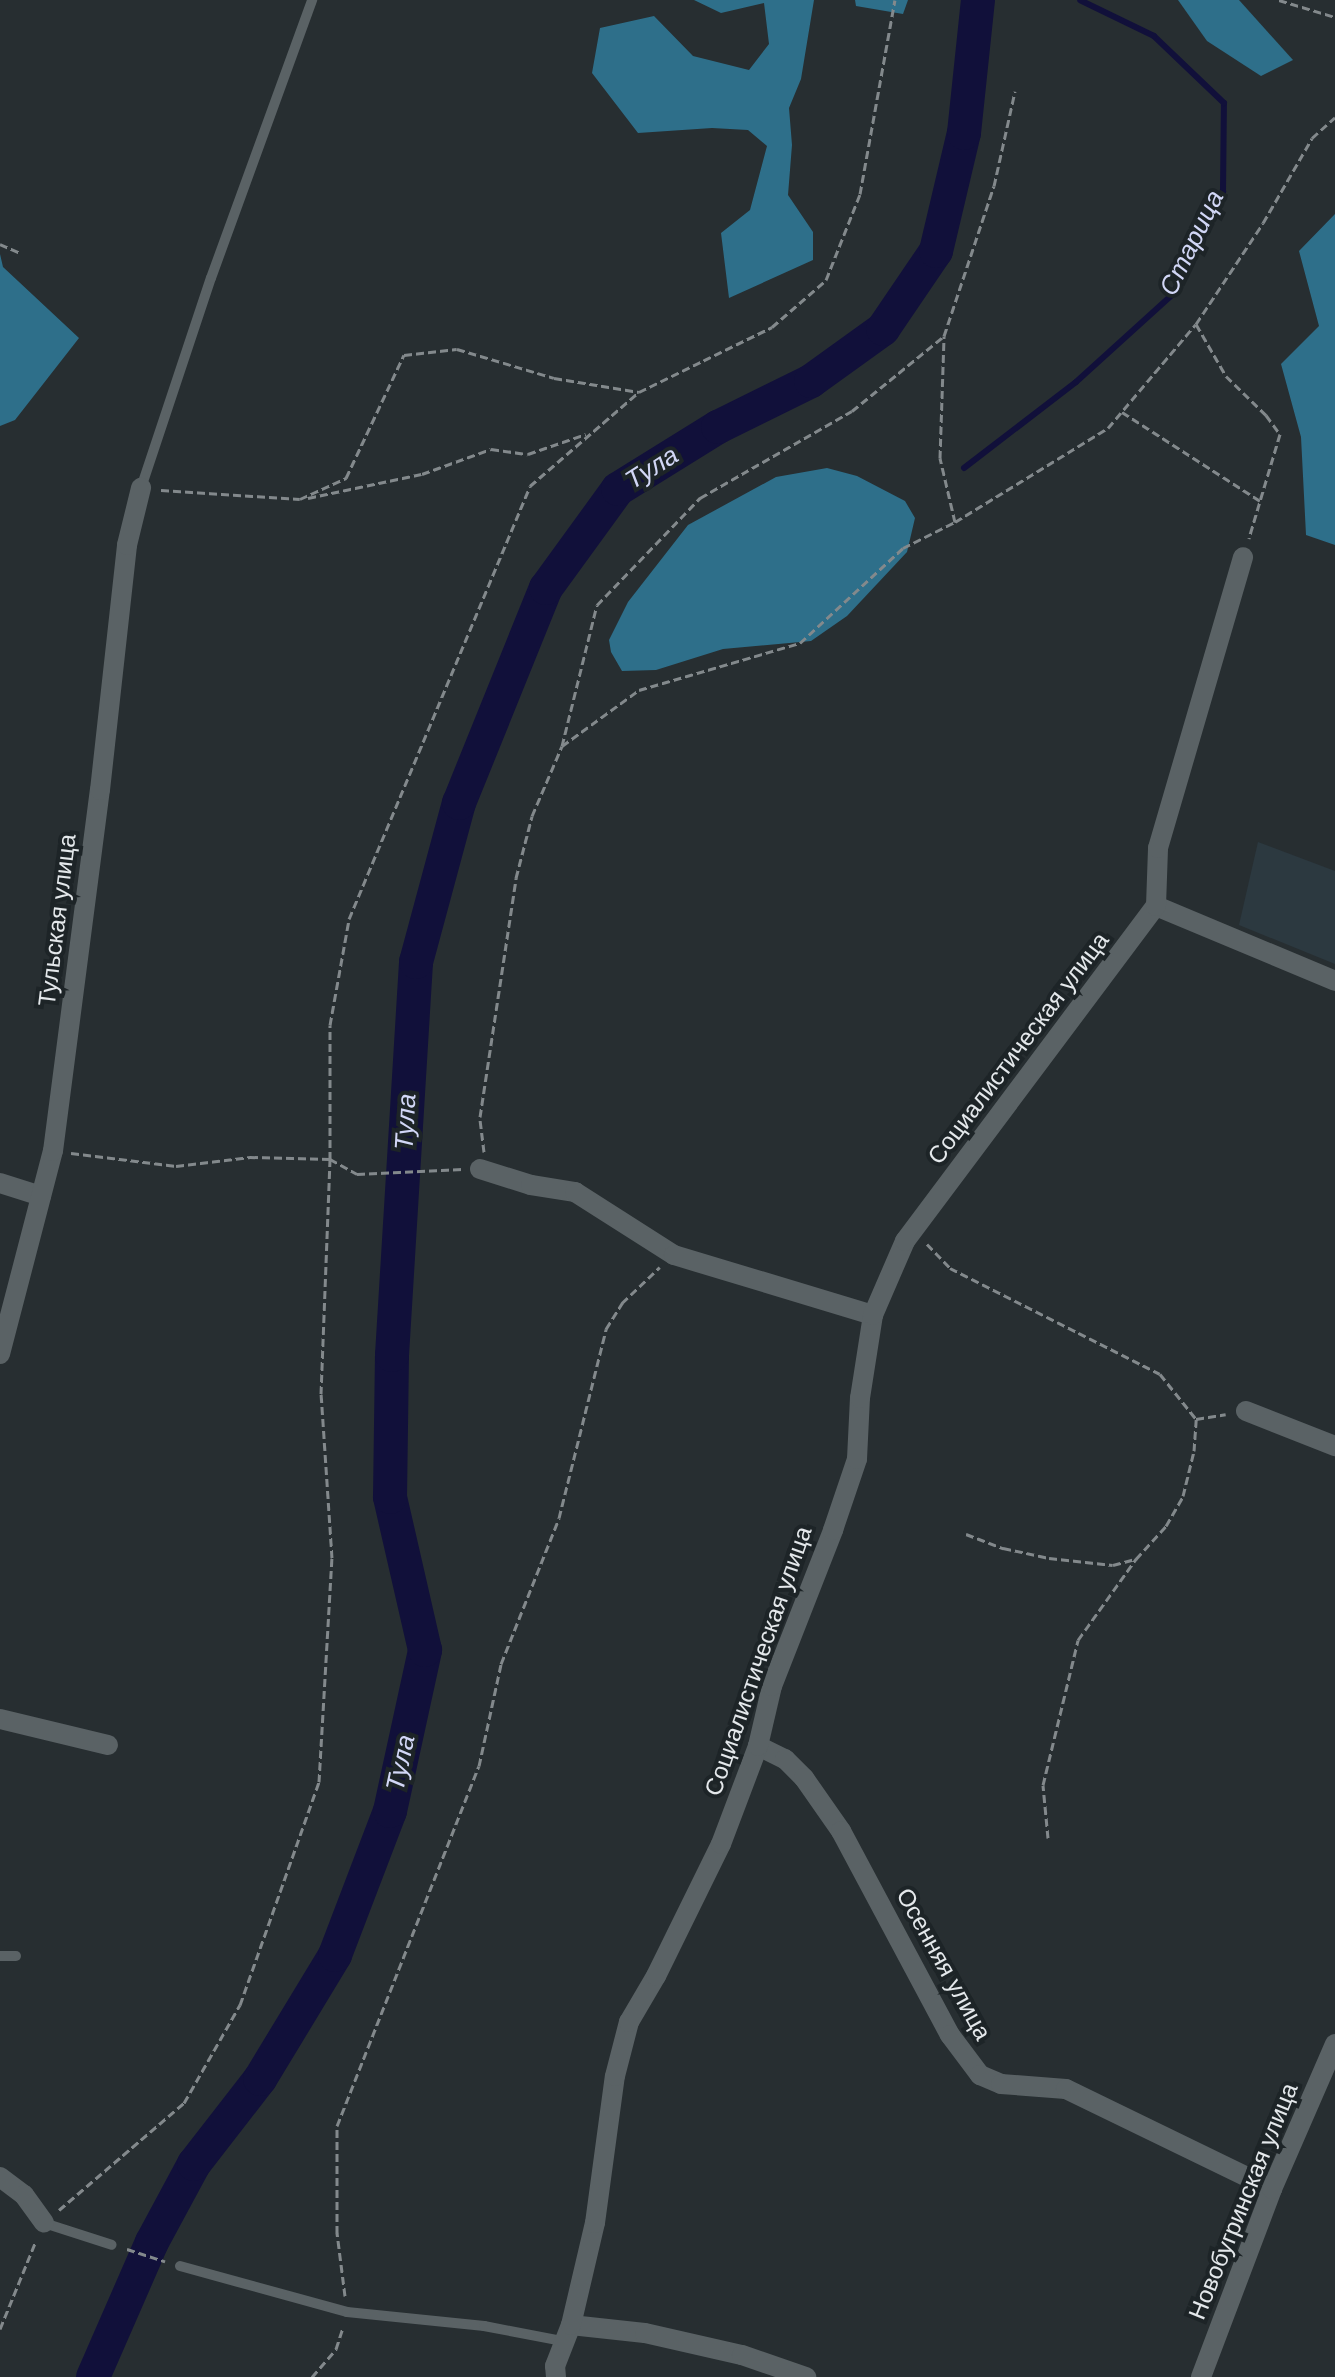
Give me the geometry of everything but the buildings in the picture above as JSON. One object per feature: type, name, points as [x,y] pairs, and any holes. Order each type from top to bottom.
[{"type":"street","name":"Тульская улица","points":[[0,1354],[53,1151],[100,790],[127,545],[141,488]]},
{"type":"street","points":[[1243,557],[1158,848],[1156,906],[1335,981]]},
{"type":"street","name":"Социалистическая улица","points":[[556,2377],[595,2223],[615,2076],[629,2022],[721,1844],[758,1746],[772,1686],[857,1459],[860,1398],[873,1315],[913,1229],[1156,906]]},
{"type":"street","points":[[480,1169],[531,1185],[575,1192],[674,1255],[873,1315]]},
{"type":"street","points":[[0,1183],[41,1196]]},
{"type":"street","points":[[1246,1411],[1335,1446]]},
{"type":"street","points":[[0,1719],[108,1745]]},
{"type":"street","name":"Осенняя улица","points":[[758,1746],[785,1759],[804,1778],[841,1831],[950,2035],[980,2075],[1001,2084],[1066,2089],[1272,2189]]},
{"type":"street","name":"Новобугринская улица","points":[[1201,2377],[1272,2189],[1335,2044]]},
{"type":"street","points":[[0,2177],[24,2195],[44,2223]]},
{"type":"street","points":[[567,2333],[645,2333],[742,2355],[806,2377]]},
{"type":"lane","points":[[141,488],[211,278],[312,0]]},
{"type":"lane","points":[[0,1956],[16,1956]]},
{"type":"lane","points":[[44,2223],[112,2245]]},
{"type":"lane","points":[[180,2266],[347,2312],[567,2333]]},
{"type":"path","points":[[0,2329],[44,2223],[184,2103],[240,2005],[319,1782],[332,1558],[321,1394],[330,1159],[330,1025],[349,919],[396,814],[530,486],[639,392],[772,327],[826,280],[860,194],[895,0]]},
{"type":"path","points":[[1279,0],[1335,17]]},
{"type":"path","points":[[955,522],[940,458],[944,336],[994,186],[1015,91]]},
{"type":"path","points":[[562,746],[639,690],[800,643],[903,548],[955,522],[1108,428],[1196,324],[1263,223],[1312,138],[1335,117]]},
{"type":"path","points":[[0,244],[20,253]]},
{"type":"path","points":[[1196,324],[1226,376],[1266,415],[1280,434],[1243,557]]},
{"type":"path","points":[[480,1169],[485,1147],[480,1117],[516,878],[532,816],[562,746],[597,605],[700,498],[852,411],[944,336]]},
{"type":"path","points":[[300,499],[346,478],[404,355],[457,349],[554,378],[639,392]]},
{"type":"path","points":[[1122,412],[1260,501]]},
{"type":"path","points":[[141,488],[219,496],[300,499],[422,474],[491,449],[528,454],[588,433]]},
{"type":"path","points":[[53,1151],[176,1166],[250,1157],[330,1159],[357,1174],[454,1170]]},
{"type":"path","points":[[913,1229],[950,1268],[1160,1374],[1196,1419],[1194,1451],[1183,1496],[1166,1526],[1136,1559],[1078,1640],[1043,1785],[1048,1838]]},
{"type":"path","points":[[312,2377],[336,2349],[347,2312],[337,2233],[337,2126],[479,1766],[501,1664],[559,1518],[606,1329],[622,1303],[674,1255]]},
{"type":"path","points":[[1196,1419],[1246,1411]]},
{"type":"path","points":[[966,1534],[1003,1548],[1049,1558],[1113,1565],[1136,1559]]},
{"type":"path","points":[[112,2245],[180,2266]]},
{"type":"shaded area","points":[[694,0],[814,0],[801,79],[789,108],[792,145],[788,195],[813,232],[813,260],[729,298],[721,233],[750,210],[767,146],[748,130],[712,128],[638,133],[592,73],[600,28],[654,16],[693,56],[749,70],[769,44],[764,3],[721,13]]},
{"type":"shaded area","points":[[855,0],[908,0],[903,14],[856,6]]},
{"type":"shaded area","points":[[1178,0],[1239,0],[1293,60],[1261,76],[1207,41]]},
{"type":"shaded area","points":[[1335,214],[1335,545],[1306,535],[1301,437],[1281,364],[1319,326],[1299,251]]},
{"type":"shaded area","points":[[0,254],[3,267],[79,338],[15,420],[0,426]]},
{"type":"shaded area","points":[[827,468],[857,476],[905,501],[915,518],[907,552],[847,616],[811,641],[723,649],[656,670],[622,671],[611,652],[609,640],[628,602],[688,525],[776,477]]},
{"type":"shaded area","points":[[1258,842],[1335,871],[1335,964],[1239,925]]},
{"type":"waterway","name":"Тула","points":[[93,2377],[152,2242],[194,2164],[260,2079],[335,1955],[390,1811],[425,1650],[390,1497],[392,1355],[416,962],[459,803],[546,588],[618,489],[718,427],[811,381],[883,329],[936,251],[964,133],[978,0]]},
{"type":"waterway","name":"Старица","points":[[964,468],[1076,382],[1173,294],[1223,192],[1224,103],[1154,36],[1080,0]]}]
